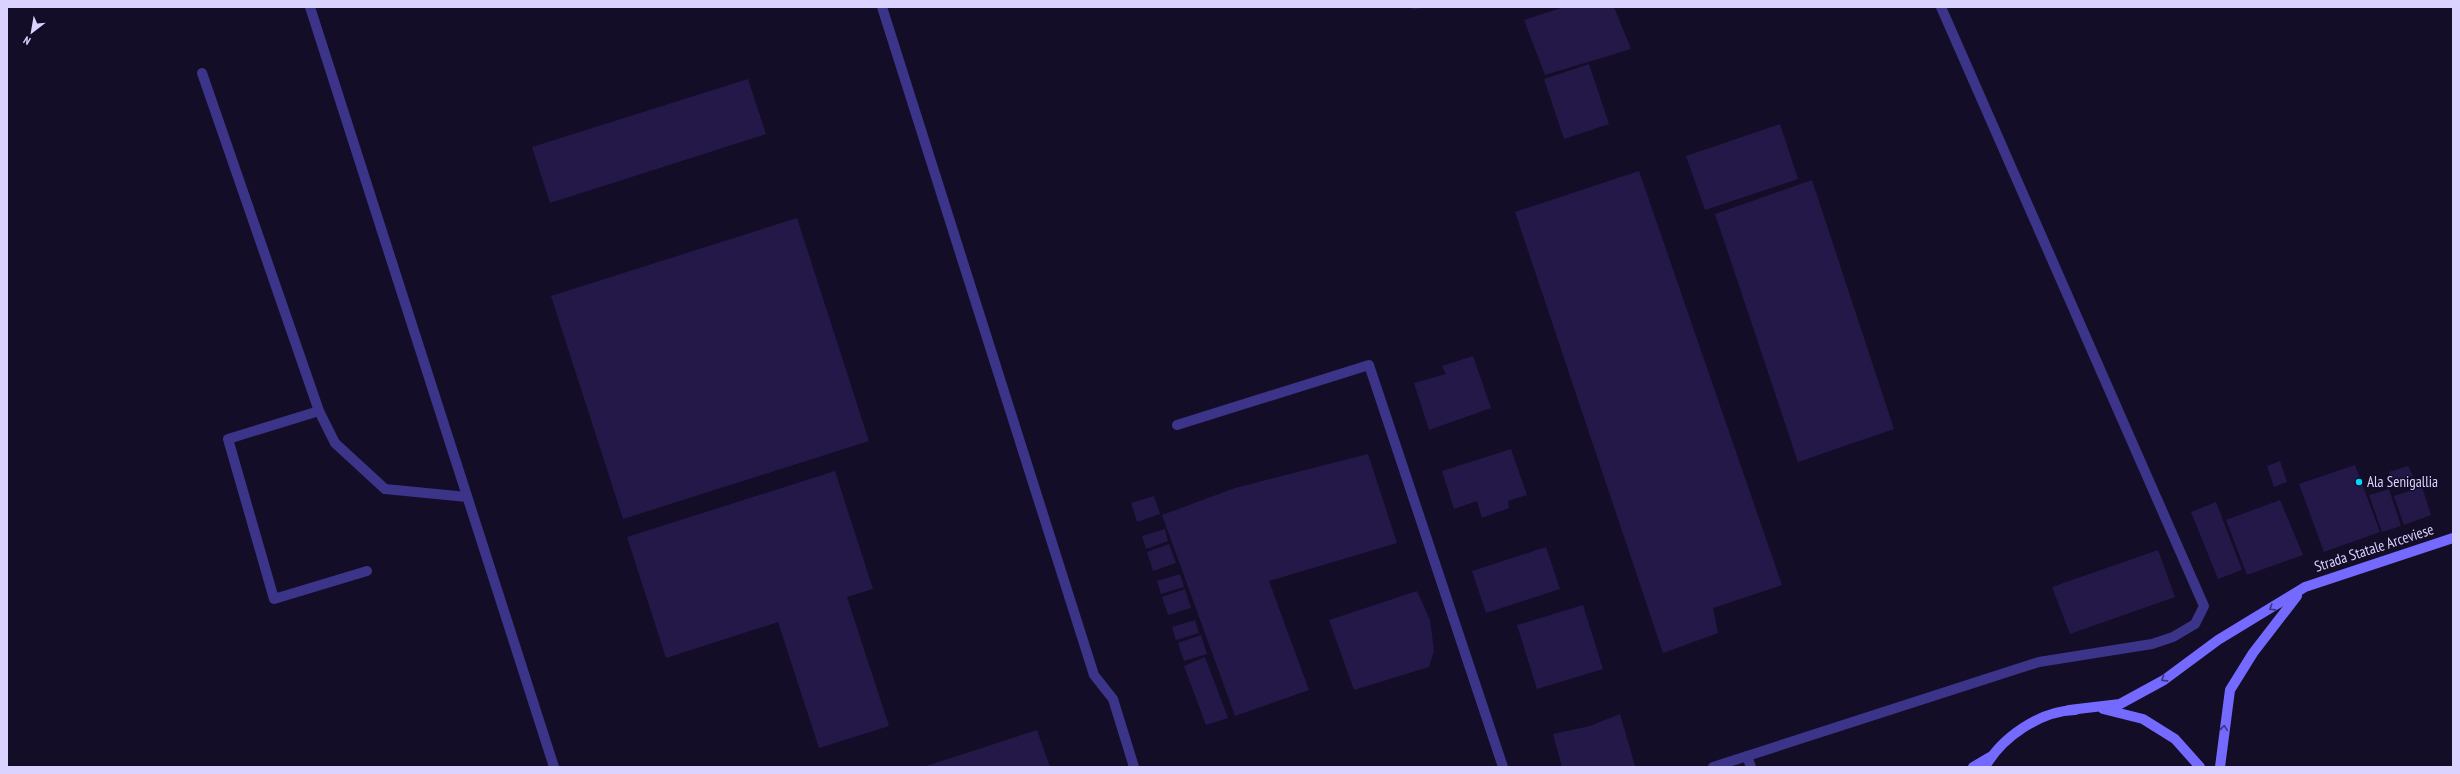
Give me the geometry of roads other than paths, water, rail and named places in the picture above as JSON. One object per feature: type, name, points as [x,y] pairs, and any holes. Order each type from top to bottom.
[{"type":"main road","name":"Strada Statale Arceviese","points":[[2069,710],[2120,704],[2164,680],[2218,640],[2305,587],[2453,538]]},
{"type":"main road","points":[[2220,767],[2230,690],[2252,653],[2278,618],[2305,587]]},
{"type":"main road","points":[[1973,767],[1991,756],[2014,734],[2039,719],[2069,710],[2107,709],[2143,719],[2175,739],[2200,767]]},
{"type":"main road","points":[[1985,767],[1991,756]]},
{"type":"street","points":[[310,7],[554,767]]},
{"type":"street","points":[[882,7],[1094,675],[1113,699],[1134,767]]},
{"type":"street","points":[[1713,767],[2039,662],[2152,644],[2173,637],[2195,624],[2204,606],[1942,7]]},
{"type":"street","points":[[202,73],[319,411],[335,443],[385,489],[467,497]]},
{"type":"street","points":[[1177,425],[1369,365],[1503,767]]},
{"type":"street","points":[[319,411],[228,439],[274,599],[367,571]]},
{"type":"street","points":[[1747,756],[1751,767]]},
{"type":"place","name":"Ala Senigallia","points":[[2359,482]]}]
